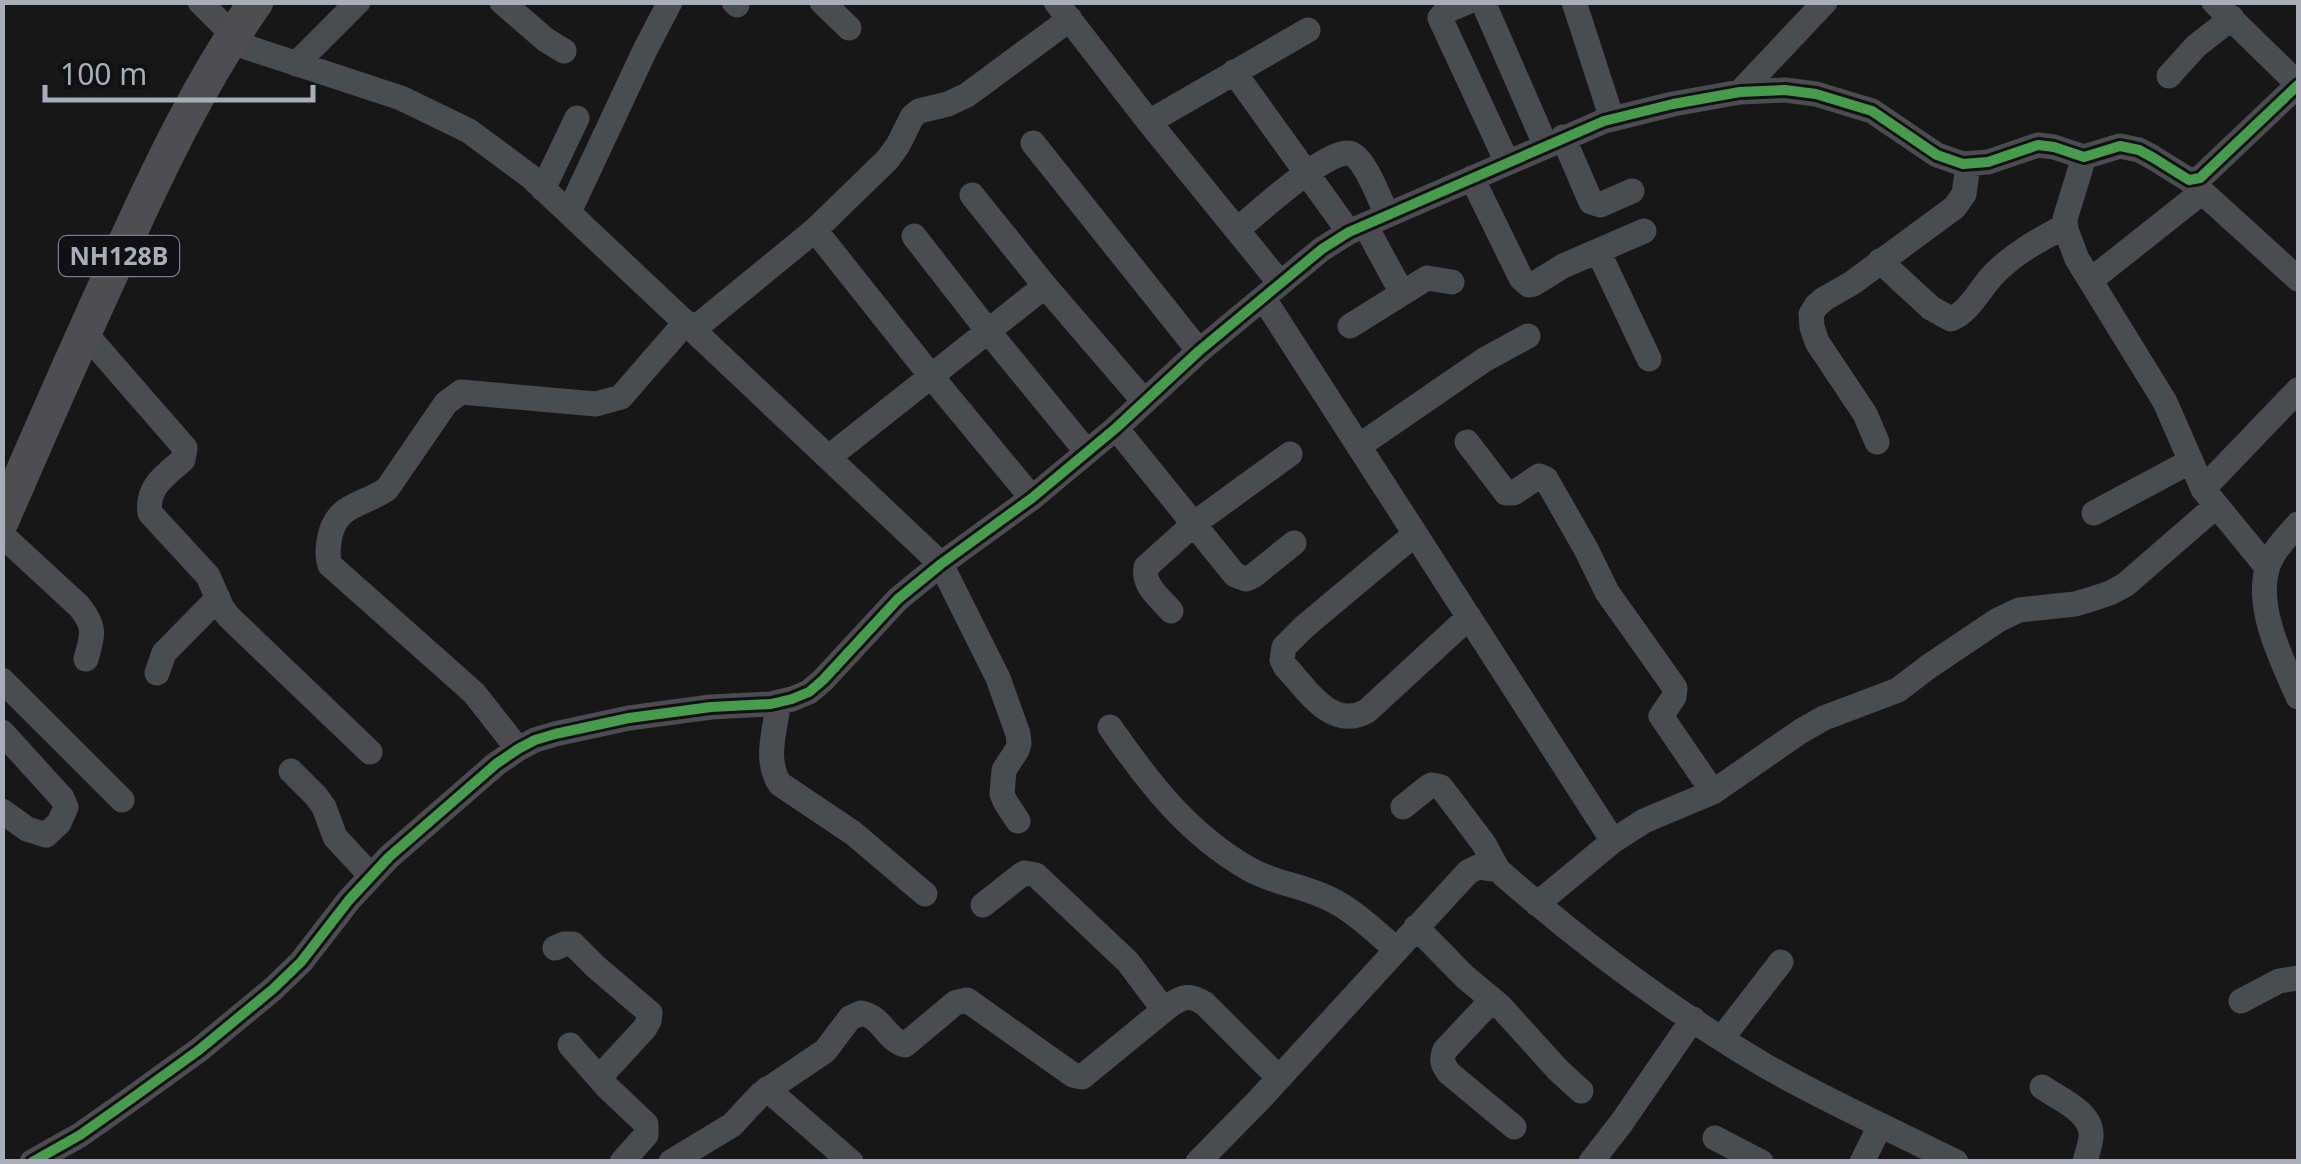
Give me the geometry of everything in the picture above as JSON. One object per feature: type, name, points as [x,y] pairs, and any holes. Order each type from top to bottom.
[{"type":"highway","name":"NH128B","points":[[2,520],[146,196],[196,98],[256,2]]},
{"type":"street","points":[[200,2],[231,38],[401,98],[469,132],[544,189],[942,564],[998,678],[1018,734],[1019,744],[1004,770],[1002,794],[1018,821]]},
{"type":"street","points":[[296,64],[358,2]]},
{"type":"street","points":[[502,2],[564,51]]},
{"type":"street","points":[[568,212],[670,2]]},
{"type":"street","points":[[822,2],[849,28]]},
{"type":"street","points":[[1467,2],[1446,10],[1440,18],[1507,162]]},
{"type":"street","points":[[1483,2],[1554,141],[1591,202],[1600,204],[1632,191]]},
{"type":"street","points":[[1574,2],[1612,119]]},
{"type":"street","points":[[1740,92],[1825,2]]},
{"type":"street","points":[[518,749],[474,693],[330,566],[333,524],[348,508],[386,489],[446,403],[461,392],[596,404],[621,396],[690,326],[815,230],[888,159],[912,117],[967,95],[1069,9],[1149,122],[1236,230],[1358,446],[1613,841]]},
{"type":"street","points":[[2091,280],[2196,186],[2298,84],[2223,10],[2169,76]]},
{"type":"street","points":[[1149,122],[1308,30]]},
{"type":"street","points":[[1234,72],[1306,173],[1367,224]]},
{"type":"street","points":[[32,1162],[80,1136],[199,1050],[273,989],[302,962],[389,857],[518,749],[555,734],[630,718],[711,706],[779,702],[809,692],[898,599],[1032,498],[1116,428],[1198,351],[1322,249],[1367,224],[1554,141],[1612,119],[1674,104],[1740,92],[1785,90],[1846,101],[1880,115],[1938,155],[1968,165],[2045,145],[2084,158],[2110,148],[2126,147],[2152,156],[2196,186],[2298,279]]},
{"type":"street","points":[[544,189],[577,118]]},
{"type":"street","points":[[1033,143],[1198,351]]},
{"type":"street","points":[[1236,230],[1306,173],[1337,154],[1351,153],[1362,164],[1367,224],[1402,293]]},
{"type":"street","points":[[2084,158],[2066,208],[2065,226],[2077,259],[2166,402],[2209,498],[2268,567]]},
{"type":"street","points":[[1877,442],[1866,414],[1817,342],[1812,314],[1824,298],[1852,283],[1961,200],[1967,186],[1968,165]]},
{"type":"street","points":[[1472,178],[1528,285],[1644,232]]},
{"type":"street","points":[[972,194],[1144,401]]},
{"type":"street","points":[[1880,261],[1932,308],[1951,319],[1962,313],[2012,258],[2065,226]]},
{"type":"street","points":[[815,230],[1032,498]]},
{"type":"street","points":[[914,236],[1087,452]]},
{"type":"street","points":[[1598,252],[1649,359]]},
{"type":"street","points":[[1350,326],[1427,278],[1452,282]]},
{"type":"street","points":[[829,457],[1045,286]]},
{"type":"street","points":[[84,332],[185,448],[183,460],[155,485],[148,501],[157,522],[208,576],[229,617],[370,752]]},
{"type":"street","points":[[1358,446],[1484,360],[1528,336]]},
{"type":"street","points":[[1537,904],[1613,841],[1644,822],[1712,792],[1824,718],[1898,690],[1998,620],[2019,610],[2074,604],[2110,593],[2124,584],[2209,498],[2298,390]]},
{"type":"street","points":[[1116,428],[1235,575],[1253,576],[1294,543]]},
{"type":"street","points":[[1467,442],[1506,493],[1514,493],[1538,476],[1546,480],[1607,592],[1675,688],[1662,716],[1712,792]]},
{"type":"street","points":[[1171,610],[1151,588],[1144,574],[1146,567],[1195,523],[1290,454]]},
{"type":"street","points":[[2094,514],[2191,460]]},
{"type":"street","points":[[2298,524],[2275,552],[2264,586],[2270,624],[2298,697]]},
{"type":"street","points":[[1416,534],[1284,647],[1285,666],[1329,712],[1339,717],[1358,716],[1469,616]]},
{"type":"street","points":[[2,535],[88,617],[93,626],[86,658]]},
{"type":"street","points":[[157,673],[164,652],[218,598]]},
{"type":"street","points":[[2,680],[122,800]]},
{"type":"street","points":[[779,702],[771,764],[780,784],[852,833],[925,894]]},
{"type":"street","points":[[1110,727],[1164,799],[1214,846],[1278,883],[1324,896],[1396,950]]},
{"type":"street","points":[[2,811],[26,829],[46,835],[59,824],[66,808],[62,798],[4,737]]},
{"type":"street","points":[[292,772],[316,796],[336,837],[371,876]]},
{"type":"street","points":[[1403,807],[1428,786],[1441,787],[1484,844],[1498,870],[1590,948],[1763,1064],[1956,1162]]},
{"type":"street","points":[[1198,1162],[1468,872],[1478,866],[1498,870]]},
{"type":"street","points":[[983,905],[1020,875],[1036,875],[1128,962],[1164,1010]]},
{"type":"street","points":[[1416,927],[1582,1091]]},
{"type":"street","points":[[555,948],[573,944],[650,1013],[644,1029],[598,1078]]},
{"type":"street","points":[[1722,1038],[1781,962]]},
{"type":"street","points":[[2241,1001],[2279,981],[2298,978]]},
{"type":"street","points":[[671,1162],[732,1125],[767,1090],[825,1051],[850,1018],[862,1012],[876,1018],[896,1042],[905,1045],[956,1002],[967,1000],[1073,1075],[1082,1077],[1183,996],[1198,999],[1278,1077]]},
{"type":"street","points":[[1492,1000],[1446,1050],[1442,1065],[1514,1127]]},
{"type":"street","points":[[1603,1157],[1692,1019]]},
{"type":"street","points":[[570,1045],[646,1124],[646,1136],[622,1162]]},
{"type":"street","points":[[2042,1087],[2077,1110],[2089,1124],[2091,1134],[2085,1162]]},
{"type":"street","points":[[767,1090],[850,1162]]},
{"type":"street","points":[[1862,1162],[1880,1126]]},
{"type":"street","points":[[1715,1138],[1760,1162]]},
{"type":"cycle path","points":[[32,1162],[124,1104],[199,1050],[273,989],[301,962],[349,900],[389,857],[518,749],[555,734],[629,718],[771,704],[809,692],[898,599],[1032,498],[1199,351],[1322,249],[1349,232],[1604,121],[1740,92],[1785,90],[1816,94],[1872,111],[1937,155],[1963,164],[1988,162],[2038,145],[2084,157],[2120,146],[2139,150],[2189,180],[2200,178],[2298,85]]}]
